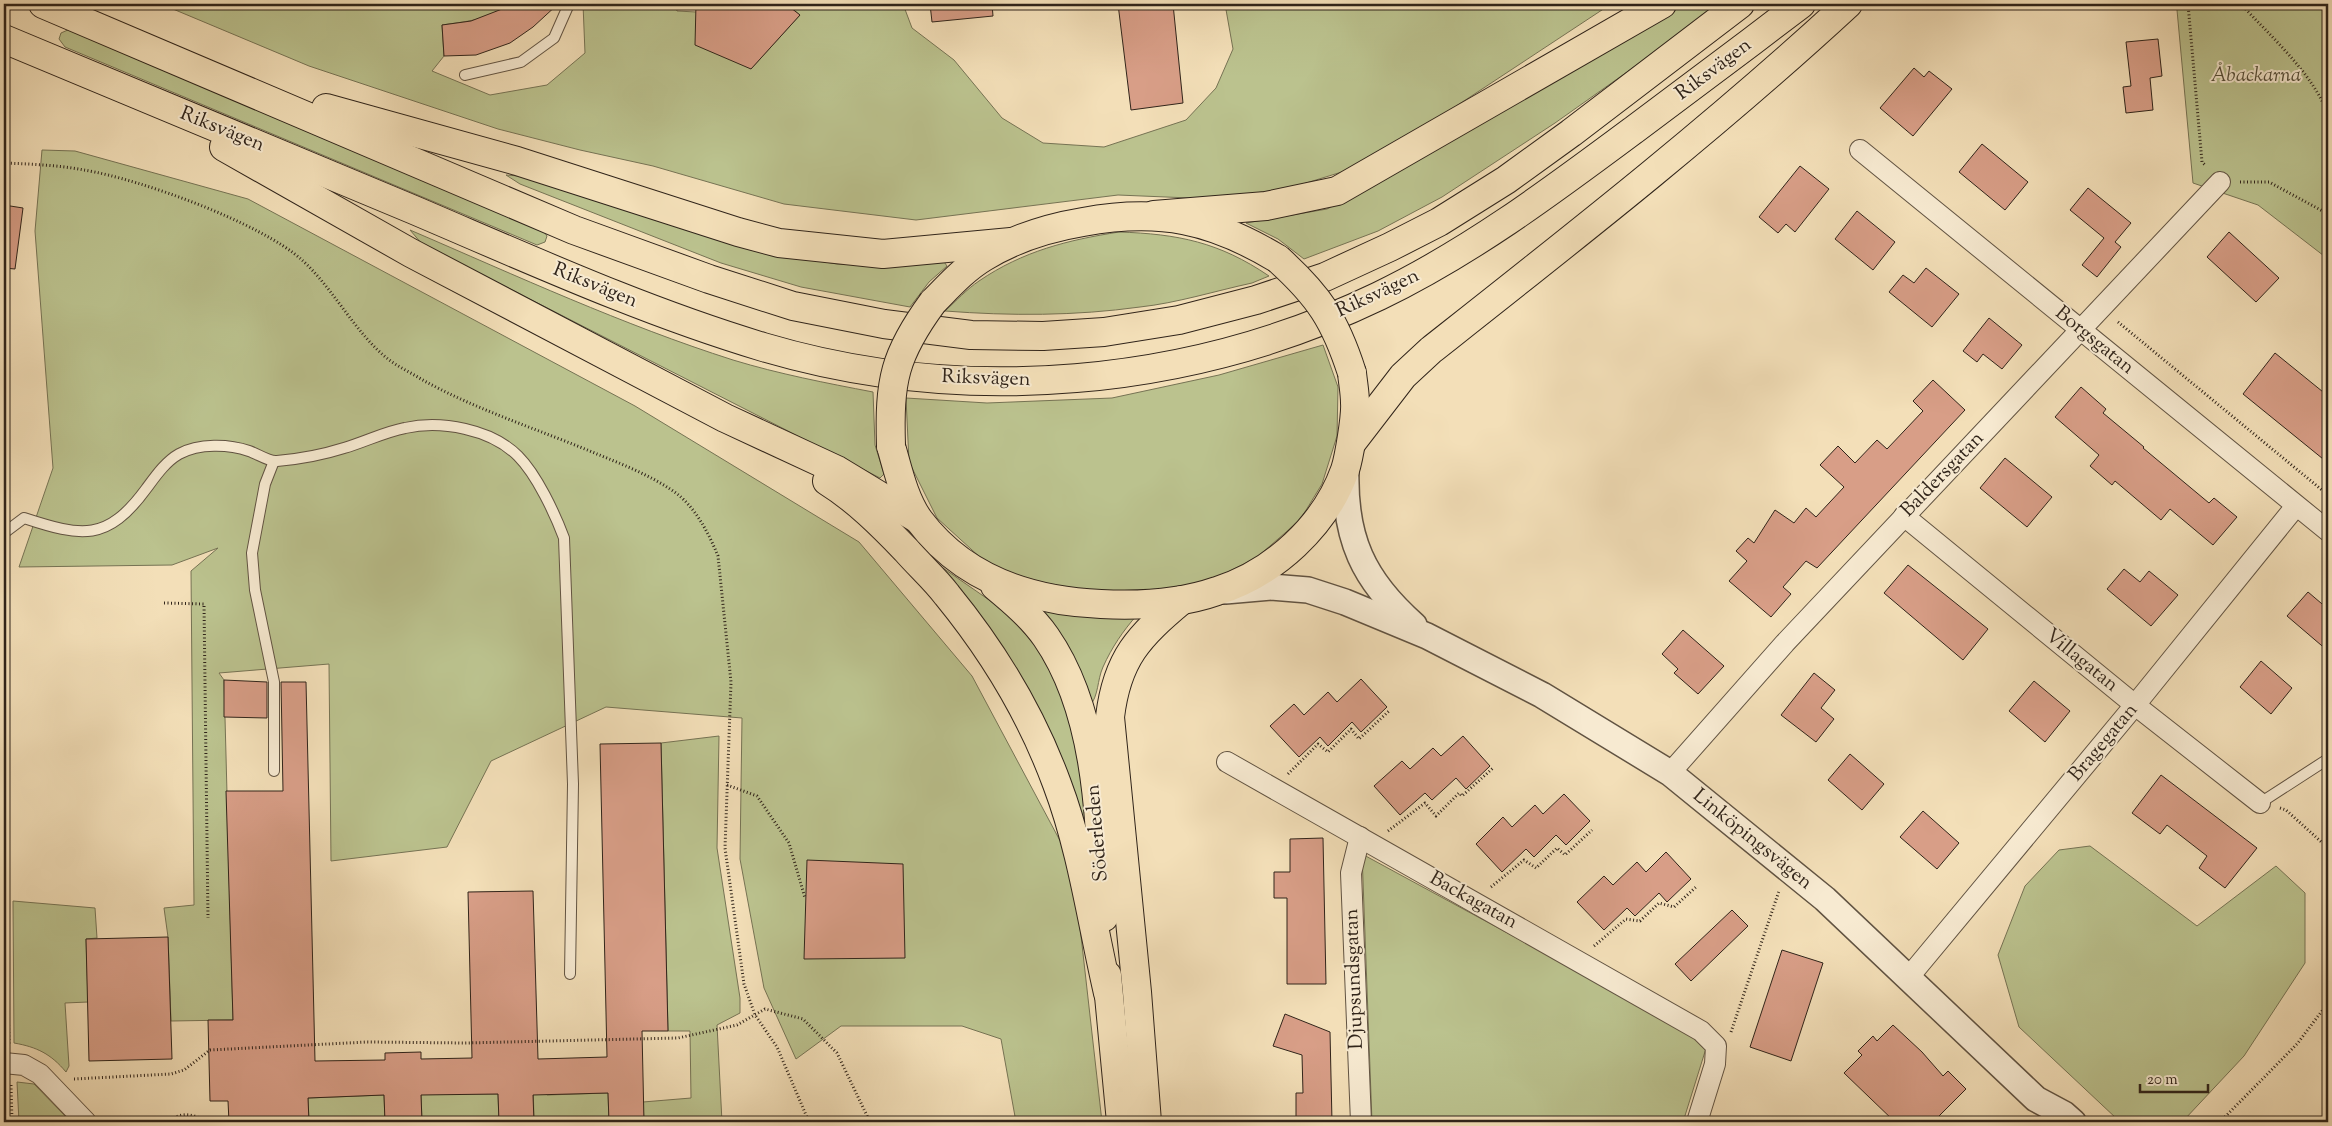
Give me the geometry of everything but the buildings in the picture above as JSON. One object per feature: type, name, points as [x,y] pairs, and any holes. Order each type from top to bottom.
[{"type":"highway","points":[[44,4],[216,76],[517,161],[738,232],[779,242],[883,254],[1011,242]]},
{"type":"highway","points":[[918,519],[901,483],[891,446],[890,404],[894,376],[903,350],[915,327],[933,302],[961,274],[1011,242],[1053,227],[1113,216],[1154,215],[1266,206],[1337,191],[1662,4]]},
{"type":"highway","name":"Riksvägen","points":[[216,76],[574,230],[793,306],[884,324],[971,335],[1044,336],[1104,332],[1179,320],[1256,300],[1325,277],[1390,247],[1439,222],[1506,180],[1571,133],[1740,4]]},
{"type":"highway","name":"Riksvägen","points":[[120,88],[554,270],[666,314],[765,347],[868,370],[977,382],[1046,381],[1110,376],[1190,360],[1266,340],[1377,296],[1429,270],[1502,226],[1801,4]]},
{"type":"highway","points":[[4,39],[120,88],[411,253],[725,418],[837,470],[918,519],[955,556],[986,578],[1024,592],[1059,600],[1136,606],[1182,600],[1218,591],[1270,565],[1294,545],[1314,524],[1329,503],[1347,458],[1377,406],[1402,376],[1431,350],[1635,188],[1798,51],[1848,4]]},
{"type":"highway","points":[[1154,215],[1189,221],[1221,230],[1249,241],[1278,259],[1306,285],[1324,308],[1342,341],[1352,373],[1356,404],[1347,458]]},
{"type":"highway","points":[[725,418],[838,488],[887,531],[946,593],[979,637],[1011,688],[1036,735],[1057,784],[1074,843],[1108,993]]},
{"type":"highway","name":"Söderleden","points":[[986,578],[1019,606],[1046,637],[1064,670],[1079,709],[1096,786],[1108,993],[1121,1122]]},
{"type":"highway","name":"Söderleden","points":[[1147,1122],[1137,992],[1110,717],[1113,689],[1122,664],[1136,643],[1156,622],[1182,600]]},
{"type":"street","name":"Borgsgatan","points":[[1860,150],[2296,506],[2328,530]]},
{"type":"street","name":"Baldersgatan","points":[[1670,773],[1739,694],[1904,516],[2102,309],[2220,182]]},
{"type":"street","name":"Linköpingsvägen","points":[[1347,458],[1345,503],[1360,560],[1391,604],[1428,636]]},
{"type":"street","name":"Bragegatan","points":[[1908,978],[2135,706],[2296,506]]},
{"type":"street","name":"Villagatan","points":[[1904,516],[2135,706],[2260,803]]},
{"type":"street","name":"Linköpingsvägen","points":[[1218,591],[1271,587],[1308,590],[1345,602],[1428,636],[1542,695],[1670,773],[1825,899],[2036,1099],[2064,1114],[2072,1122]]},
{"type":"street","name":"Backagatan","points":[[1227,762],[1701,1031],[1716,1046]]},
{"type":"street","name":"Djupsundsgatan","points":[[1361,1122],[1353,966],[1352,873],[1366,840]]},
{"type":"street","points":[[1697,1122],[1716,1064],[1716,1046]]},
{"type":"street","points":[[7,1063],[24,1065],[40,1074],[86,1122]]},
{"type":"street","name":"Linköpingsvägen","points":[[2036,1099],[2049,1122]]},
{"type":"lane","points":[[465,75],[522,62],[554,38],[569,4]]},
{"type":"lane","points":[[4,533],[24,518],[78,533],[99,530],[118,521],[161,469],[180,454],[200,447],[224,445],[247,450],[274,461],[320,455],[407,427],[450,426],[500,442],[518,456],[555,513],[564,538],[573,784],[570,974]]},
{"type":"lane","points":[[274,461],[265,484],[252,553],[255,590],[274,682],[274,771]]},
{"type":"lane","points":[[2260,803],[2328,759]]},
{"type":"path","points":[[2188,4],[2202,162],[2220,182],[2269,182],[2328,214]]},
{"type":"path","points":[[2241,4],[2304,74],[2322,99],[2328,116]]},
{"type":"path","points":[[2328,160],[2326,181],[2328,205]]},
{"type":"path","points":[[4,163],[84,170],[123,179],[240,223],[271,239],[300,258],[318,275],[365,335],[388,359],[424,380],[474,403],[649,476],[678,494],[712,540],[718,556],[731,682],[725,848],[744,984],[755,1015],[777,1047],[809,1122]]},
{"type":"path","points":[[2102,309],[2328,495]]},
{"type":"path","points":[[164,602],[204,604],[208,918]]},
{"type":"path","points":[[1274,789],[1318,744],[1328,752],[1351,729],[1360,739],[1390,710]]},
{"type":"path","points":[[1366,840],[1424,802],[1436,816],[1460,793],[1462,796],[1493,768]]},
{"type":"path","points":[[727,785],[757,796],[789,843],[805,898]]},
{"type":"path","points":[[2260,803],[2286,810],[2328,848]]},
{"type":"path","points":[[4,822],[7,1063],[12,1122]]},
{"type":"path","points":[[1473,902],[1524,860],[1536,868],[1557,848],[1565,855],[1592,830]]},
{"type":"path","points":[[1716,1046],[1733,1030],[1777,894],[1792,872]]},
{"type":"path","points":[[1578,960],[1626,919],[1640,921],[1659,903],[1674,907],[1696,887]]},
{"type":"path","points":[[2220,1122],[2296,1044],[2328,1003]]},
{"type":"path","points":[[66,1079],[171,1074],[184,1070],[210,1050],[238,1048],[367,1042],[465,1043],[678,1038],[737,1025],[765,1009],[803,1019],[837,1053],[870,1122]]},
{"type":"path","points":[[168,1122],[183,1115],[194,1115],[207,1122]]},
{"type":"green space","points":[[161,4],[507,4],[485,17],[442,25],[444,56],[432,71],[490,95],[547,85],[585,53],[583,4],[675,4],[677,11],[696,12],[751,69],[800,15],[786,4],[903,4],[912,28],[954,60],[1002,118],[1043,143],[1104,147],[1186,120],[1216,88],[1233,49],[1225,4],[1611,4],[1426,126],[1345,171],[1290,188],[1214,199],[1118,195],[916,220],[784,204],[653,166],[498,129],[309,66]]},
{"type":"green space","points":[[1674,4],[1718,4],[1644,60],[1555,123],[1442,197],[1378,231],[1304,259],[1278,239],[1246,223],[1327,209],[1389,177]]},
{"type":"green space","name":"Åbackarna","points":[[2174,4],[2328,4],[2328,259],[2258,205],[2193,183],[2177,10]]},
{"type":"green space","points":[[70,29],[542,229],[547,236],[545,242],[537,245],[65,47],[59,39],[61,33]]},
{"type":"green space","points":[[42,150],[75,151],[248,199],[635,406],[859,542],[972,676],[1073,865],[1102,1122],[1016,1122],[1001,1039],[962,1026],[841,1026],[796,1059],[764,988],[740,859],[742,718],[606,707],[491,761],[447,847],[331,861],[329,664],[219,673],[224,680],[233,1020],[171,1021],[168,937],[164,908],[194,905],[191,571],[218,548],[172,565],[19,567],[53,468],[35,231]]},
{"type":"green space","points":[[506,175],[533,177],[772,253],[837,264],[894,266],[942,259],[947,266],[929,282],[910,307],[801,287],[721,263],[520,184]]},
{"type":"green space","points":[[410,230],[570,299],[692,346],[768,370],[873,392],[875,445],[884,474],[880,478],[422,244]]},
{"type":"green space","points":[[1119,232],[1160,235],[1197,242],[1233,255],[1269,276],[1252,283],[1182,300],[1116,310],[1042,314],[945,311],[975,284],[1029,254],[1064,243]]},
{"type":"green space","points":[[1323,345],[1338,387],[1337,436],[1322,484],[1300,520],[1256,558],[1206,583],[1134,598],[1078,593],[1023,579],[983,560],[937,518],[909,462],[906,398],[987,403],[1112,398],[1219,375]]},
{"type":"green space","points":[[943,568],[1005,611],[1036,646],[1057,684],[1075,737],[1087,818],[1084,829],[943,575]]},
{"type":"green space","points":[[1036,606],[1137,615],[1106,660],[1095,698],[1089,707]]},
{"type":"green space","points":[[719,736],[717,848],[740,998],[740,1013],[717,1025],[722,1122],[644,1122],[643,1102],[691,1098],[690,1031],[668,1031],[661,743]]},
{"type":"green space","points":[[2090,846],[2197,926],[2276,866],[2305,893],[2305,963],[2244,1056],[2184,1120],[2117,1119],[2019,1027],[1998,955],[2025,886],[2059,850]]},
{"type":"green space","points":[[1362,854],[1708,1042],[1683,1122],[1372,1122]]},
{"type":"green space","points":[[13,901],[95,908],[97,938],[86,939],[88,1002],[65,1003],[69,1066],[66,1072],[55,1060],[43,1052],[14,1043]]},
{"type":"green space","points":[[533,1080],[547,1095],[608,1093],[609,1122],[534,1122]]},
{"type":"green space","points":[[17,1082],[34,1084],[71,1122],[19,1122]]},
{"type":"green space","points":[[421,1094],[498,1094],[499,1122],[422,1122]]},
{"type":"green space","points":[[384,1095],[385,1122],[309,1122],[308,1098]]}]
